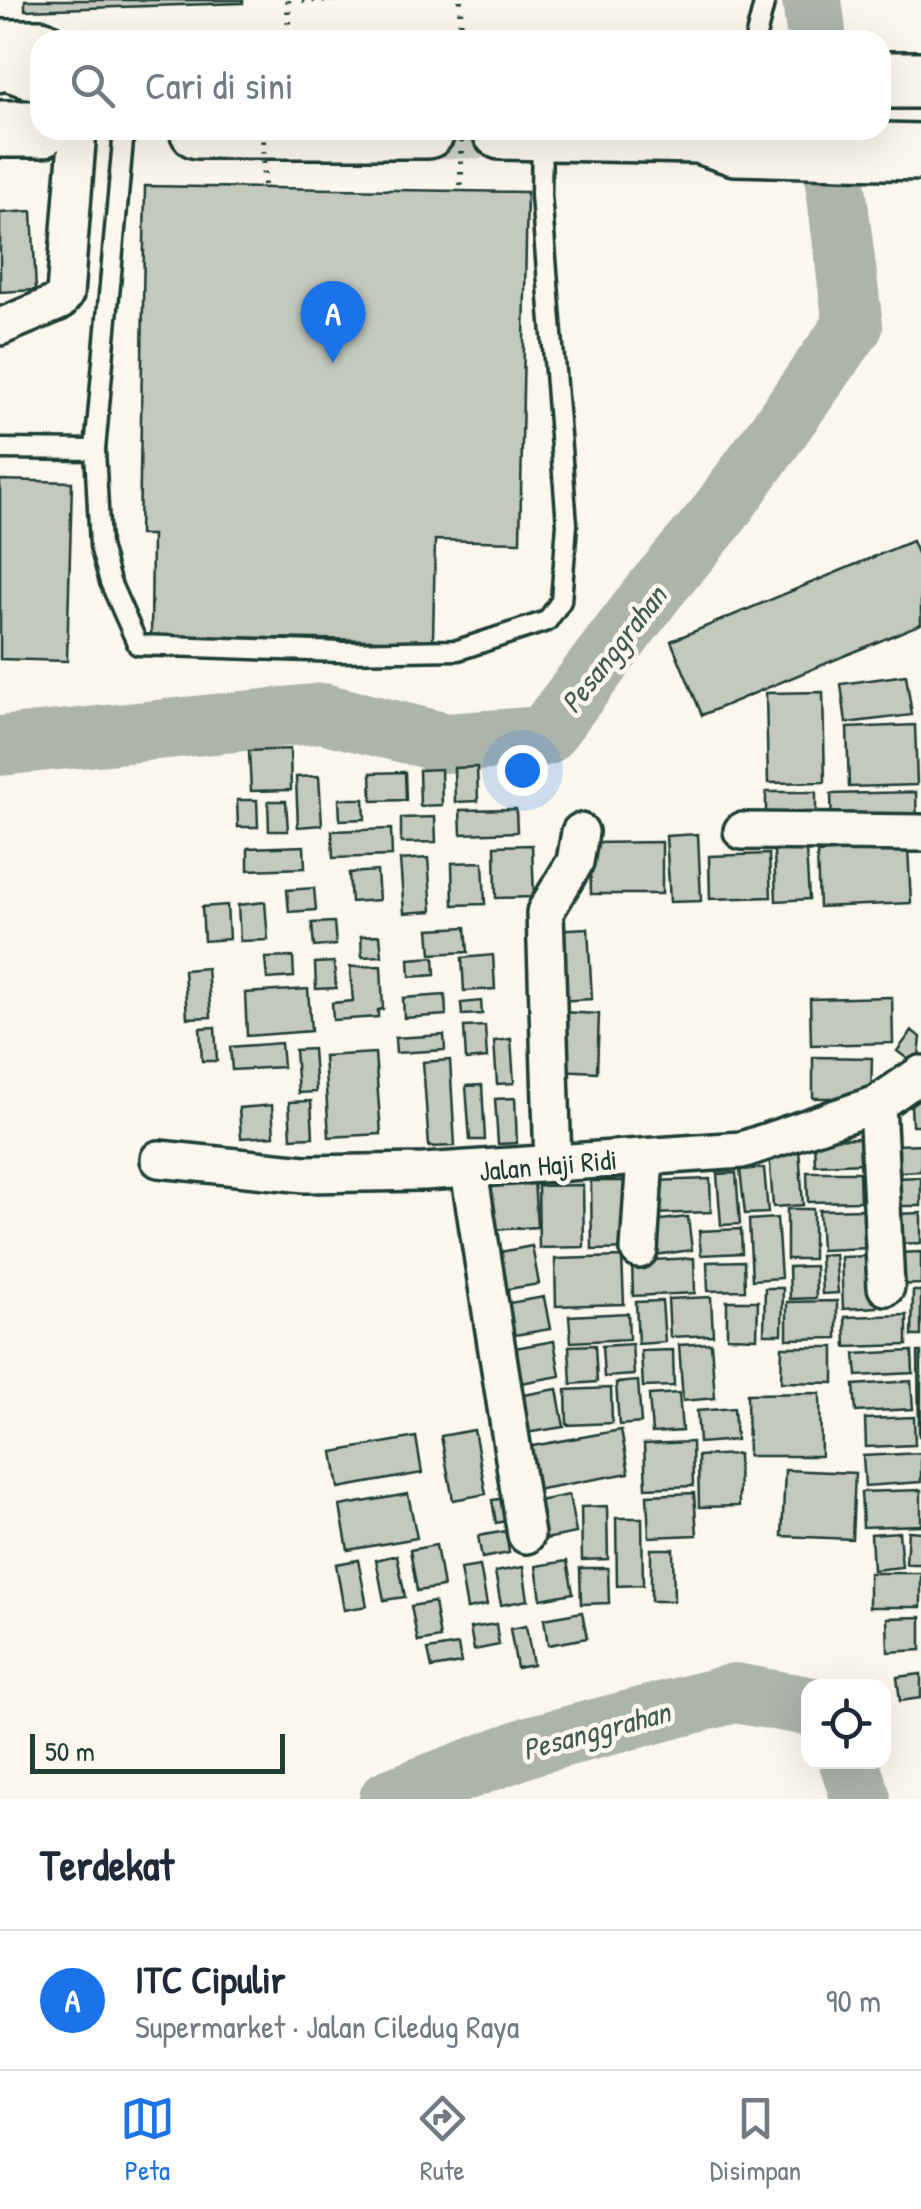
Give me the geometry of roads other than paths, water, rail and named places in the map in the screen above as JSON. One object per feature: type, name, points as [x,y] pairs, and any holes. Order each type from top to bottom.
[{"type":"main road","points":[[891,63],[921,63]]},
{"type":"main road","points":[[10,78],[30,111]]},
{"type":"main road","points":[[891,80],[921,80]]},
{"type":"main road","points":[[891,120],[921,120]]},
{"type":"main road","points":[[721,140],[735,147],[921,152]]},
{"type":"street","points":[[0,327],[59,302],[65,294],[77,140]]},
{"type":"street","points":[[742,830],[921,833]]},
{"type":"street","points":[[552,1164],[546,912],[575,862],[580,832]]},
{"type":"street","name":"Jalan Haji Ridi","points":[[159,1159],[304,1174],[469,1171],[742,1150],[877,1104],[921,1074]]},
{"type":"street","points":[[877,1104],[886,1288]]},
{"type":"street","points":[[639,1250],[645,1157]]},
{"type":"street","points":[[469,1171],[526,1534]]},
{"type":"lane","points":[[758,30],[765,0]]},
{"type":"lane","points":[[891,97],[921,97]]},
{"type":"lane","points":[[123,140],[95,450],[100,546],[110,582],[138,645],[341,652],[458,650],[547,621],[560,601],[567,524],[541,195],[524,140]]},
{"type":"lane","points":[[0,449],[95,450]]},
{"type":"waterway","name":"Pesanggrahan","points":[[812,0],[816,30]]},
{"type":"waterway","name":"Pesanggrahan","points":[[0,746],[322,713],[446,743],[544,736],[656,589],[716,518],[853,326],[830,140]]},
{"type":"waterway","name":"Pesanggrahan","points":[[389,1799],[533,1745],[735,1693],[801,1705]]},
{"type":"waterway","name":"Pesanggrahan","points":[[851,1769],[861,1799]]},
{"type":"place","name":"ITC Cipulir","points":[[333,363]]}]
